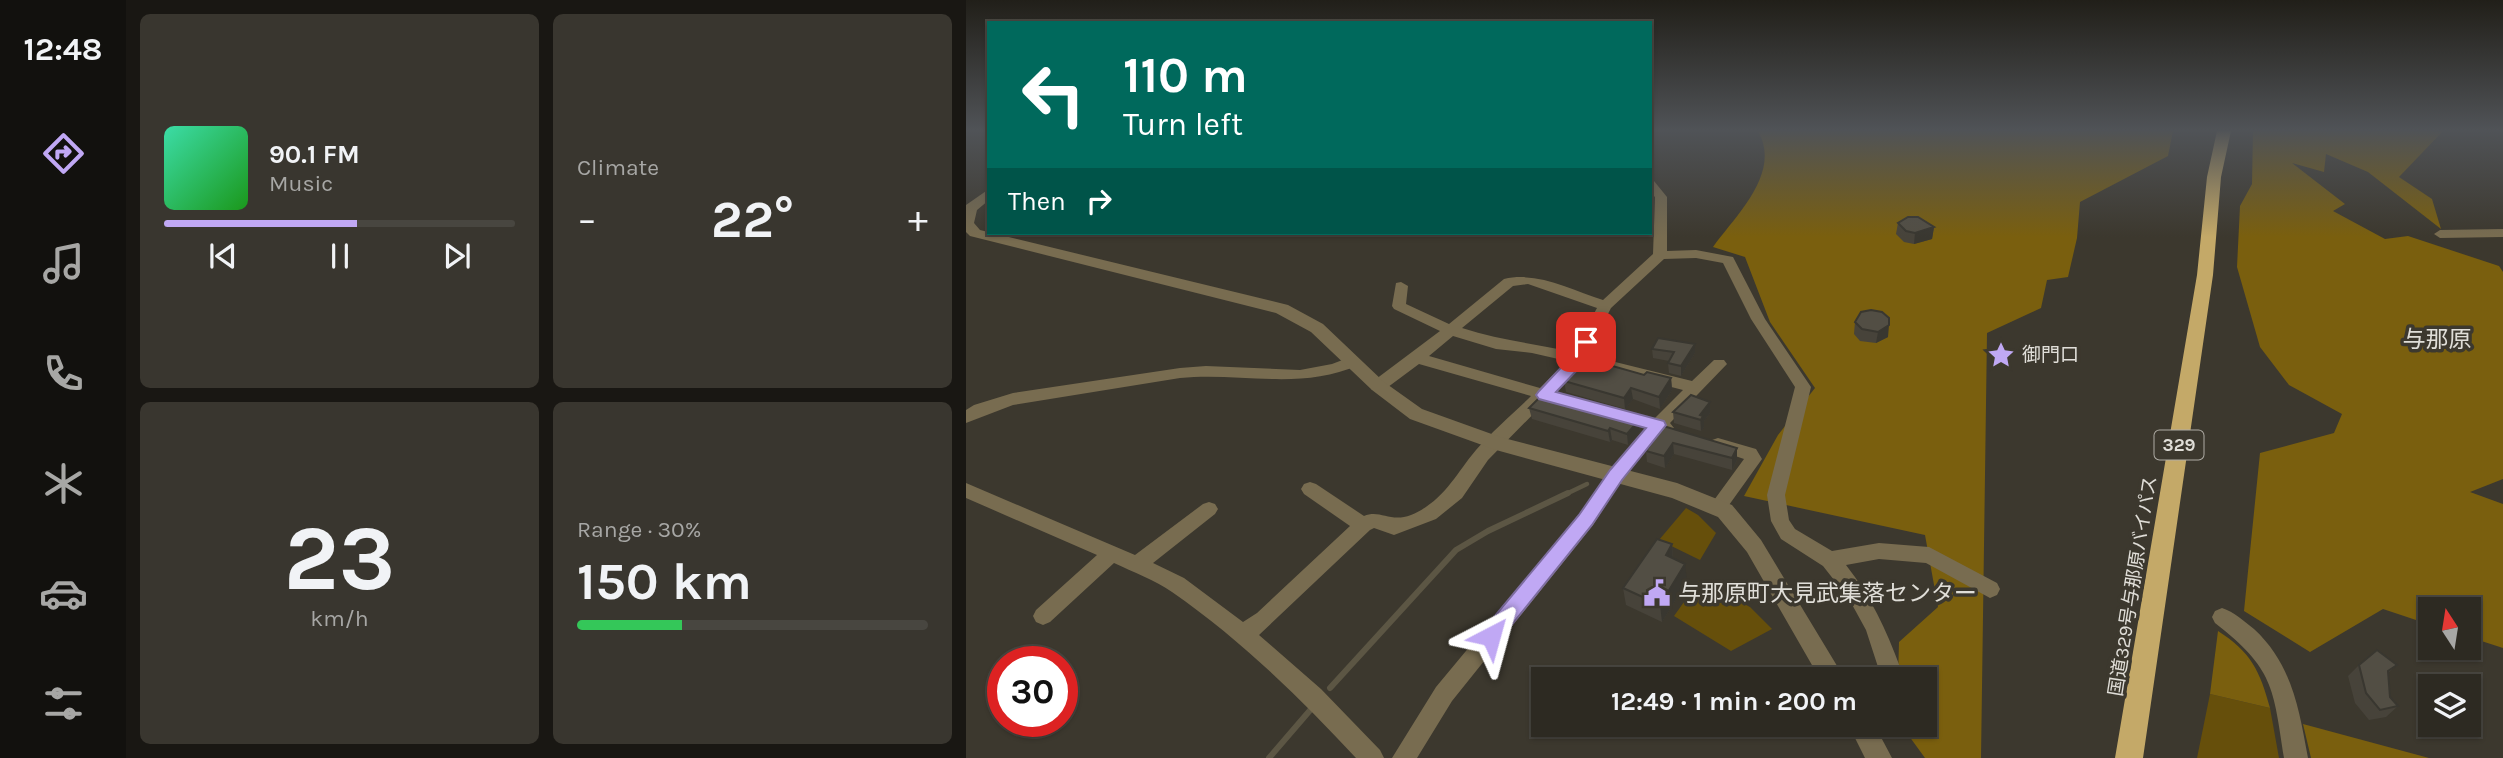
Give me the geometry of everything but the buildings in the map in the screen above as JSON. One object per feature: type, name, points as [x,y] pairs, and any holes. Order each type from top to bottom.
[{"type":"highway","name":"国道329号与那原バイパス","points":[[2129,758],[2205,275],[2216,166]]},
{"type":"street","points":[[1652,186],[1661,197],[1660,255]]},
{"type":"street","points":[[987,195],[970,209],[967,224],[975,233],[1282,309],[1317,328],[1378,386],[1416,414],[1496,443],[1677,491],[1718,507],[1738,524],[1754,546],[1826,667]]},
{"type":"street","points":[[2440,234],[2502,229]]},
{"type":"street","points":[[1243,634],[1264,619],[1363,525],[1372,520],[1394,527],[1429,514],[1456,493],[1482,455],[1545,395],[1577,360],[1605,306],[1660,255],[1696,254],[1728,260],[1758,318],[1802,387],[1784,471],[1776,495],[1780,521],[1788,534],[1830,560],[1856,593],[1875,627],[1889,667]]},
{"type":"street","points":[[1378,386],[1417,358],[1499,288],[1518,280],[1529,280],[1605,306]]},
{"type":"street","points":[[1401,286],[1399,306],[1451,330],[1496,344],[1532,348],[1695,387]]},
{"type":"street","points":[[1417,358],[1570,401]]},
{"type":"street","points":[[966,417],[993,404],[1165,376],[1227,371],[1289,376],[1331,370],[1353,361]]},
{"type":"street","points":[[1404,758],[1444,694],[1586,520],[1616,475],[1658,425],[1719,364]]},
{"type":"street","points":[[1595,408],[1750,454],[1753,459],[1718,507]]},
{"type":"street","points":[[1310,489],[1363,525]]},
{"type":"street","points":[[966,490],[1112,552],[1177,584],[1243,634],[1313,696],[1372,758]]},
{"type":"street","points":[[1138,564],[1209,509]]},
{"type":"street","points":[[1830,560],[1878,551],[1929,555],[1990,589]]},
{"type":"street","points":[[1043,616],[1112,552]]},
{"type":"street","points":[[2222,617],[2250,638],[2267,656],[2282,679],[2296,758]]},
{"type":"street","points":[[1867,737],[1879,758]]},
{"type":"shaded area","points":[[1763,166],[2148,166],[2080,202],[2077,238],[2068,277],[2047,280],[2041,308],[1987,333],[1981,758],[1925,758],[1910,737],[1937,737],[1937,667],[1898,667],[1899,642],[1938,607],[1925,535],[1744,496],[1778,435],[1815,388],[1770,322],[1745,257],[1713,247],[1753,193]]},
{"type":"shaded area","points":[[2252,166],[2296,166],[2345,204],[2333,211],[2385,239],[2408,236],[2499,266],[2503,272],[2503,479],[2470,492],[2503,504],[2503,648],[2482,641],[2482,597],[2418,597],[2418,621],[2383,609],[2310,652],[2244,611],[2260,453],[2334,433],[2342,414],[2289,385],[2260,347],[2237,267],[2240,206],[2252,184]]},
{"type":"shaded area","points":[[2304,166],[2325,166],[2324,172]]},
{"type":"shaded area","points":[[2355,166],[2409,166],[2399,177],[2432,199],[2441,229],[2368,172]]},
{"type":"shaded area","points":[[1686,508],[1698,515],[1716,533],[1700,560],[1659,540]]},
{"type":"shaded area","points":[[1699,581],[1750,607],[1772,629],[1731,651],[1674,616]]},
{"type":"shaded area","points":[[2218,631],[2239,647],[2253,664],[2270,708],[2210,694]]},
{"type":"shaded area","points":[[2210,694],[2270,708],[2279,758],[2197,758]]},
{"type":"shaded area","points":[[2303,724],[2429,758],[2311,758]]},
{"type":"waterway","points":[[1564,495],[1587,484]]},
{"type":"waterway","points":[[1330,688],[1456,550],[1488,531],[1568,493]]},
{"type":"waterway","points":[[1269,758],[1312,708]]},
{"type":"place","name":"御門口","points":[[2001,355]]},
{"type":"place","name":"与那原町大見武集落センター","points":[[1657,593]]},
{"type":"district","name":"与那原","points":[[2437,339]]},
{"type":"route","points":[[1491,636],[1586,520],[1616,475],[1658,425],[1545,395],[1577,360],[1586,342]]}]
